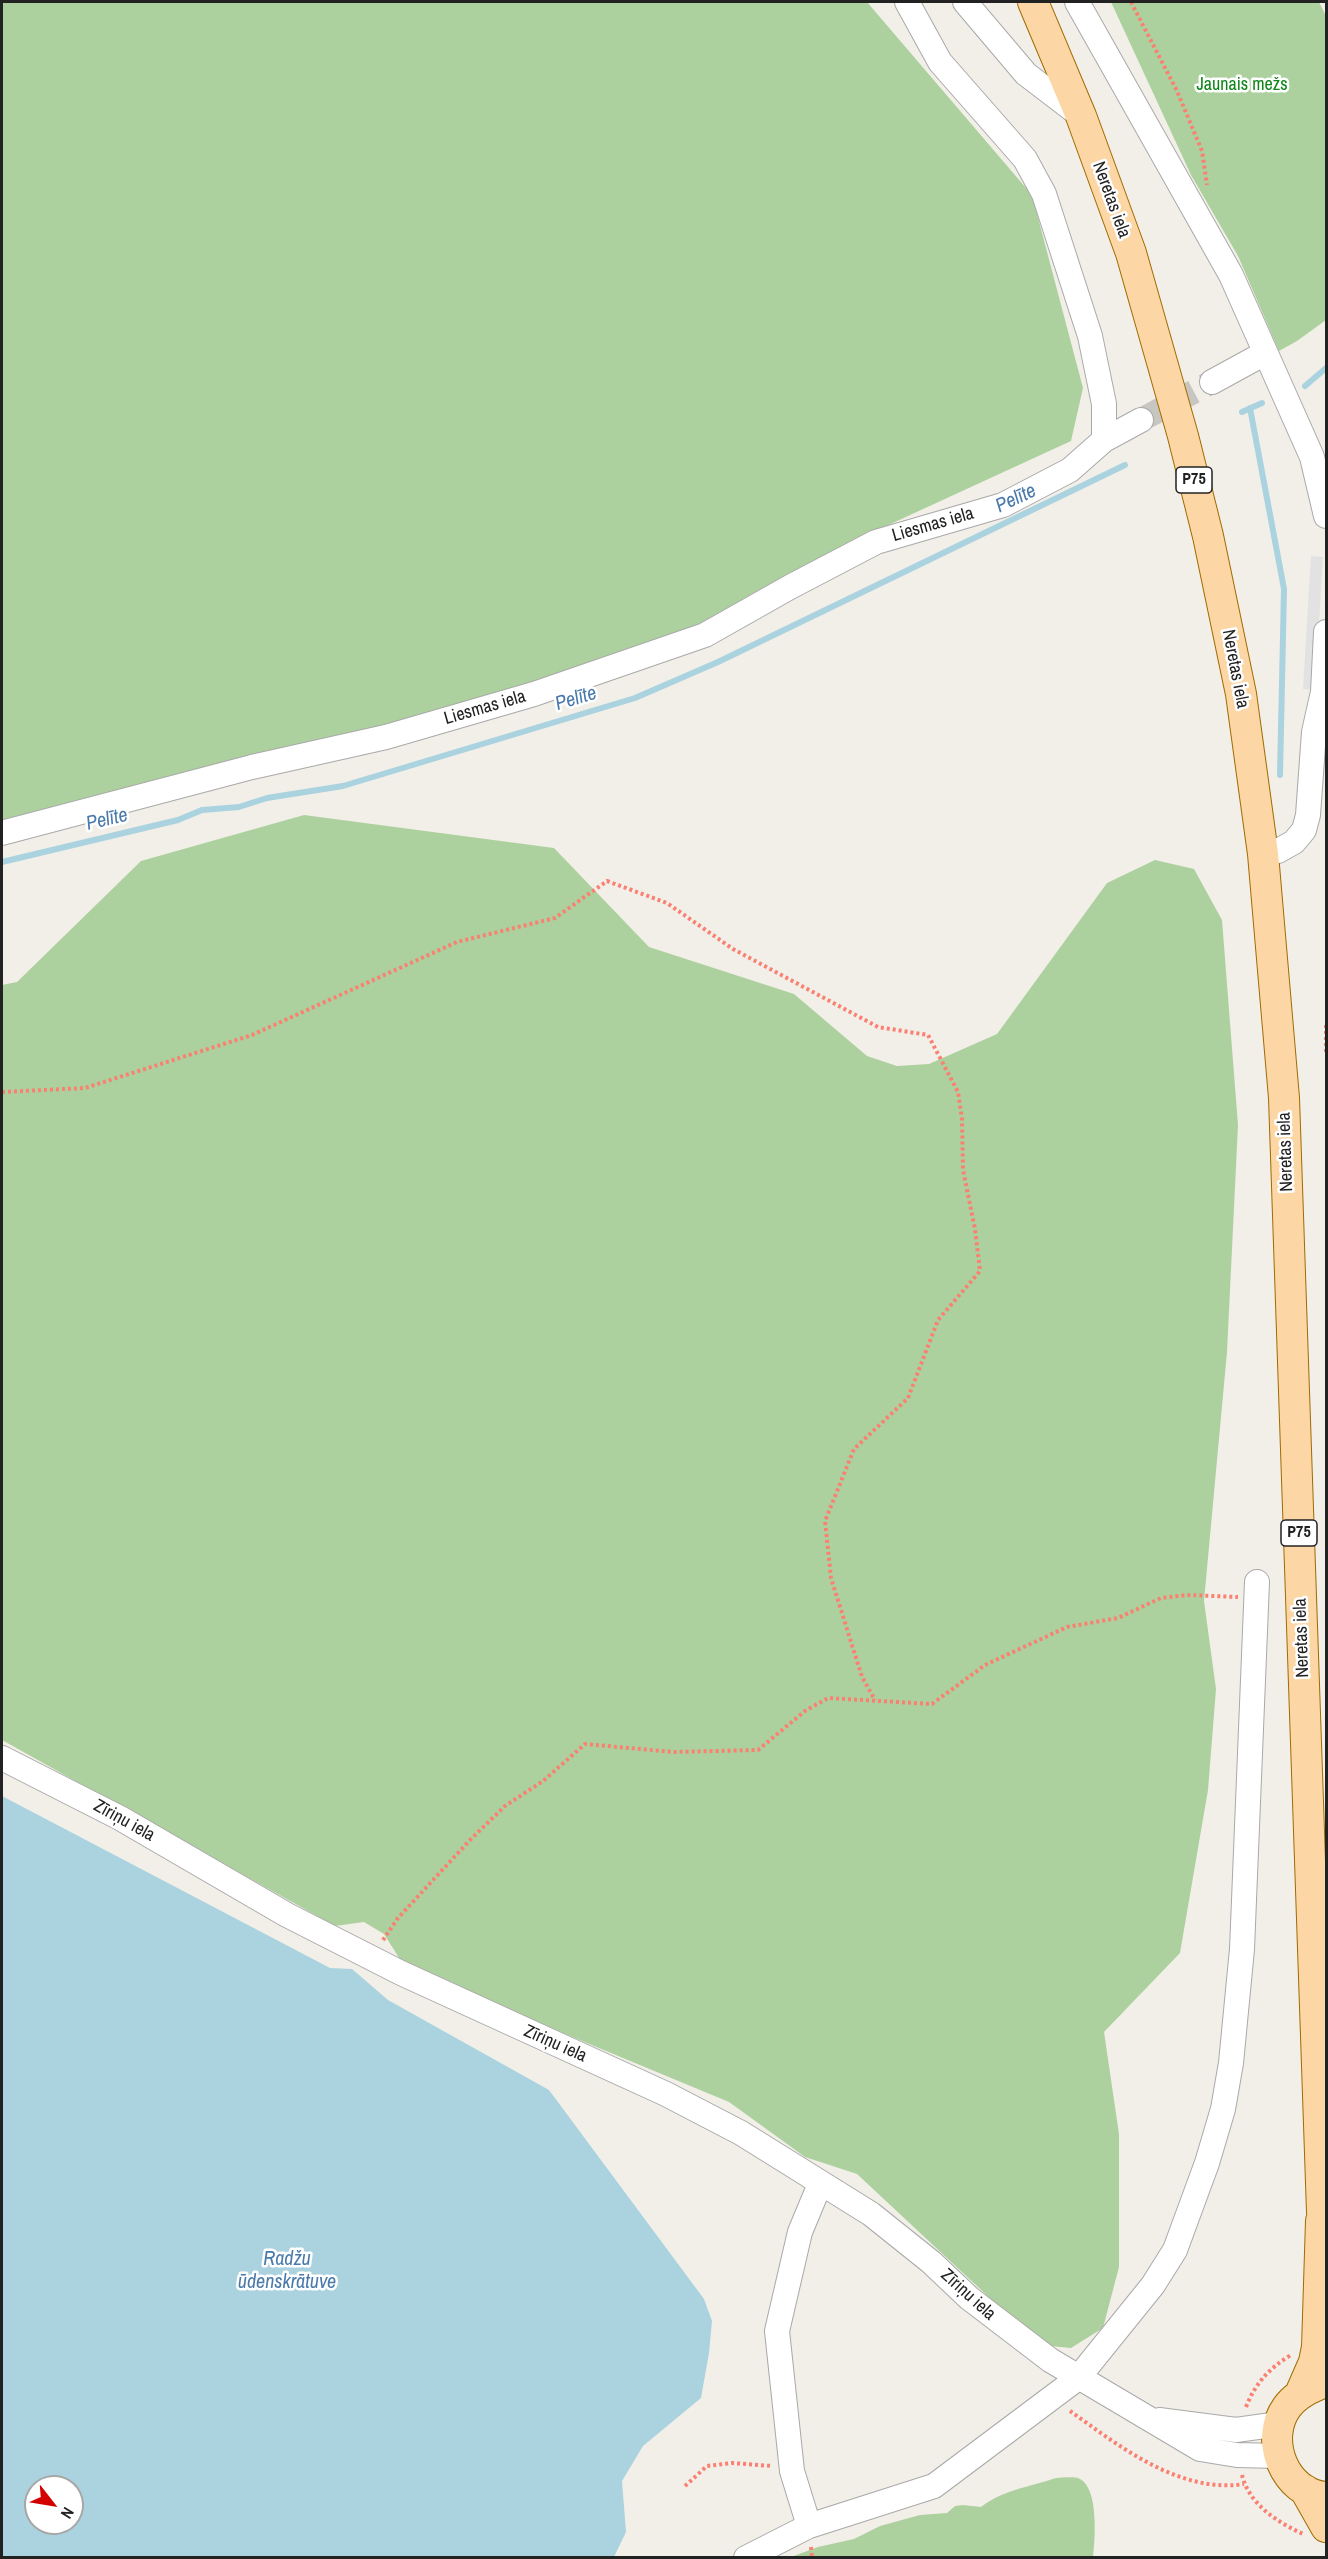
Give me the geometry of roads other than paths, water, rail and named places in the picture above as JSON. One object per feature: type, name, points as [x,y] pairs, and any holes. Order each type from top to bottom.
[{"type":"main road","name":"P75","points":[[1033,2],[1081,116]]},
{"type":"main road","name":"Neretas iela","points":[[1081,116],[1131,254],[1205,525],[1241,694],[1263,854],[1284,1098],[1322,2212],[1326,2241]]},
{"type":"main road","name":"Neretas iela","points":[[1279,2424],[1287,2407],[1313,2389],[1317,2347],[1319,2241],[1322,2212]]},
{"type":"main road","points":[[1279,2424],[1277,2440],[1279,2456],[1285,2470],[1316,2494],[1326,2527]]},
{"type":"street","points":[[907,2],[940,62],[1025,159],[1044,194],[1090,336],[1104,404],[1104,440]]},
{"type":"street","points":[[965,2],[1026,74],[1081,116]]},
{"type":"street","points":[[1077,2],[1232,275],[1312,457],[1326,516]]},
{"type":"street","points":[[1212,382],[1265,354]]},
{"type":"street","name":"Liesmas iela","points":[[2,833],[252,767],[386,737],[534,694],[705,635],[789,586],[876,542],[1003,505],[1070,470],[1104,440],[1141,420]]},
{"type":"street","points":[[1263,854],[1278,851],[1294,842],[1304,830],[1308,815],[1314,732],[1323,692],[1326,633]]},
{"type":"street","points":[[746,2558],[809,2526],[934,2486],[1078,2378],[1153,2285],[1175,2250],[1207,2163],[1223,2109],[1238,2000],[1242,1949],[1250,1590]]},
{"type":"street","name":"Zīriņu iela","points":[[2,1758],[120,1818],[287,1915],[371,1958],[666,2094],[741,2133],[871,2214],[1020,2339],[1078,2378],[1150,2419]]},
{"type":"street","points":[[809,2526],[792,2471],[777,2331],[800,2232],[820,2184]]},
{"type":"street","points":[[1150,2419],[1236,2430],[1279,2424]]},
{"type":"street","points":[[1150,2419],[1200,2449],[1237,2455],[1279,2456]]},
{"type":"water","name":"Radžu ūdenskrātuve","points":[[2,1796],[330,1968],[352,1969],[388,2000],[549,2090],[704,2299],[712,2321],[701,2398],[643,2446],[622,2481],[626,2532],[614,2557],[2,2557]]},
{"type":"waterway","name":"Pelīte","points":[[1305,386],[1326,368]]},
{"type":"waterway","name":"Pelīte","points":[[1242,412],[1262,403]]},
{"type":"waterway","points":[[1250,408],[1284,589],[1280,775]]},
{"type":"waterway","name":"Pelīte","points":[[2,862],[178,820],[202,810],[239,807],[267,798],[343,786],[635,698],[718,662],[1125,465]]},
{"type":"tunnel","points":[[1141,420],[1212,382]]},
{"type":"park label","name":"Jaunais mežs","points":[[1242,85]]}]
